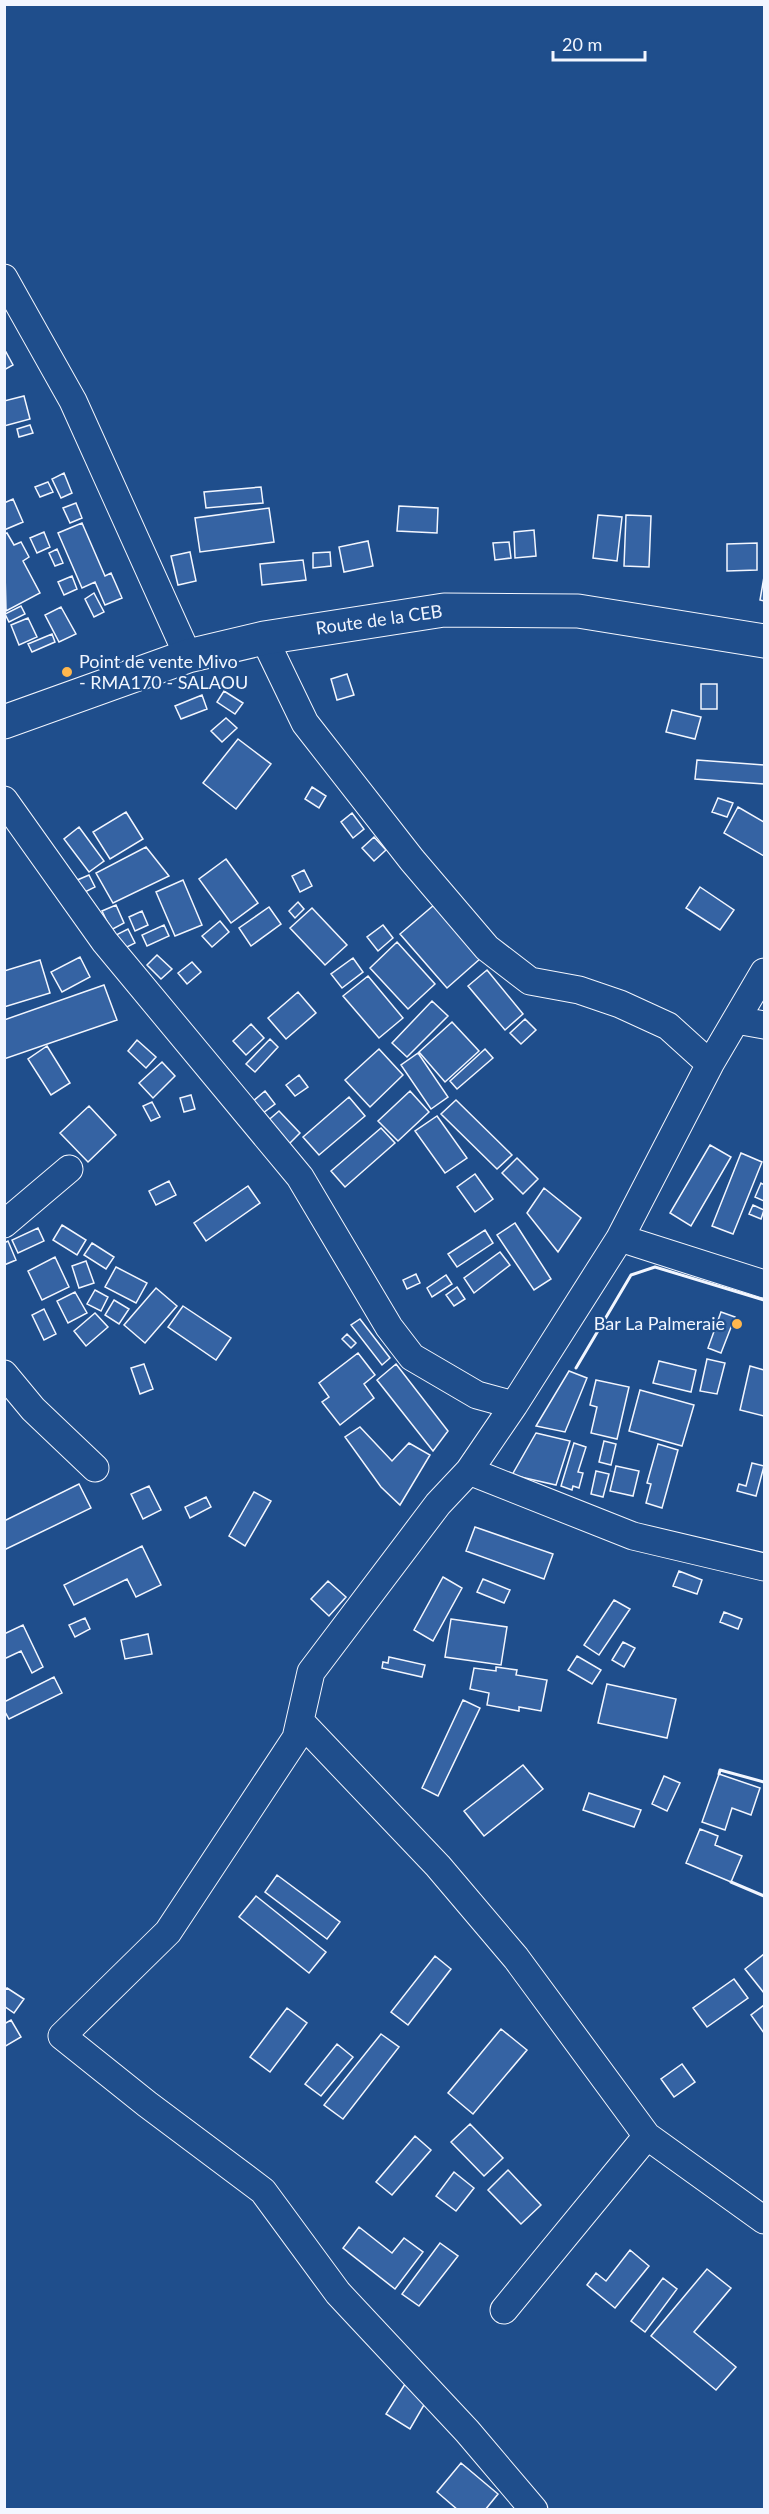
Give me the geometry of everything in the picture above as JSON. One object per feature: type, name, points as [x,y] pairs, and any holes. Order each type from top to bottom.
[{"type":"main road","name":"Route de la CEB","points":[[4,722],[188,656],[264,638],[444,610],[578,611],[765,641]]},
{"type":"street","points":[[4,278],[73,401],[188,656]]},
{"type":"street","points":[[264,638],[305,723],[411,860],[487,948],[530,981],[579,990],[620,1004],[668,1026],[711,1064]]},
{"type":"street","points":[[4,800],[105,942],[300,1177],[389,1327],[412,1356],[477,1395],[514,1405]]},
{"type":"street","points":[[534,2510],[467,2431],[338,2293],[263,2191],[147,2104],[62,2036],[168,1932],[296,1738],[311,1672],[438,1504],[469,1471],[514,1405],[620,1238],[711,1064],[765,972]]},
{"type":"street","points":[[736,1020],[765,1025]]},
{"type":"street","points":[[4,1224],[69,1169]]},
{"type":"street","points":[[620,1238],[765,1284]]},
{"type":"street","points":[[4,1374],[33,1409],[95,1468]]},
{"type":"street","points":[[469,1471],[633,1536],[765,1567]]},
{"type":"street","points":[[300,1721],[438,1866],[516,1958],[647,2136],[765,2220]]},
{"type":"street","points":[[504,2310],[647,2136]]},
{"type":"building","points":[[6,352],[13,365],[4,370],[4,353]]},
{"type":"building","points":[[24,396],[30,419],[4,426],[4,401]]},
{"type":"building","points":[[30,425],[33,433],[19,437],[17,429]]},
{"type":"building","points":[[64,473],[72,493],[61,498],[52,479]]},
{"type":"building","points":[[48,482],[53,492],[40,497],[35,487]]},
{"type":"building","points":[[261,487],[263,503],[206,508],[204,492]]},
{"type":"building","points":[[13,499],[23,522],[4,530],[4,503]]},
{"type":"building","points":[[76,503],[82,518],[70,523],[63,508]]},
{"type":"building","points":[[399,506],[438,508],[437,533],[397,531]]},
{"type":"building","points":[[269,508],[274,542],[200,552],[195,518]]},
{"type":"building","points":[[598,515],[622,517],[617,561],[593,558]]},
{"type":"building","points":[[626,515],[651,516],[649,567],[624,566]]},
{"type":"building","points":[[82,523],[105,576],[111,573],[122,598],[105,605],[95,582],[82,588],[58,533]]},
{"type":"building","points":[[534,530],[536,556],[515,558],[514,532]]},
{"type":"building","points":[[44,532],[50,547],[37,553],[30,538]]},
{"type":"building","points":[[7,533],[14,545],[21,542],[29,557],[23,561],[40,593],[6,611],[4,534]]},
{"type":"building","points":[[368,541],[373,566],[344,572],[339,547]]},
{"type":"building","points":[[509,542],[511,558],[495,560],[493,543]]},
{"type":"building","points":[[757,543],[757,570],[727,571],[727,544]]},
{"type":"building","points":[[57,549],[63,563],[55,566],[49,553]]},
{"type":"building","points":[[190,552],[196,581],[178,585],[171,556]]},
{"type":"building","points":[[330,552],[331,566],[313,568],[313,553]]},
{"type":"building","points":[[303,560],[306,580],[262,585],[260,564]]},
{"type":"building","points":[[72,576],[77,589],[64,595],[58,582]]},
{"type":"building","points":[[764,577],[764,601],[760,600]]},
{"type":"building","points":[[94,593],[104,612],[94,617],[85,599]]},
{"type":"building","points":[[21,606],[25,614],[9,622],[5,614]]},
{"type":"building","points":[[61,607],[76,634],[59,642],[45,615]]},
{"type":"building","points":[[28,618],[37,637],[19,645],[11,625]]},
{"type":"building","points":[[52,634],[55,642],[32,652],[28,644]]},
{"type":"building","points":[[347,674],[354,695],[337,700],[331,679]]},
{"type":"building","points":[[701,684],[717,684],[717,709],[701,709]]},
{"type":"building","points":[[224,691],[243,703],[235,714],[217,702]]},
{"type":"building","points":[[202,695],[207,709],[181,719],[175,706]]},
{"type":"building","points":[[672,710],[701,717],[695,739],[666,732]]},
{"type":"building","points":[[226,718],[237,728],[222,742],[211,731]]},
{"type":"building","points":[[238,739],[271,764],[236,809],[203,783]]},
{"type":"building","points":[[697,760],[764,765],[764,784],[695,779]]},
{"type":"building","points":[[312,787],[326,796],[319,808],[305,799]]},
{"type":"building","points":[[718,798],[733,803],[727,817],[712,812]]},
{"type":"building","points":[[738,807],[764,822],[764,856],[724,833]]},
{"type":"building","points":[[126,812],[143,839],[110,859],[93,832]]},
{"type":"building","points":[[352,813],[364,829],[353,838],[341,822]]},
{"type":"building","points":[[79,827],[104,861],[89,872],[64,839]]},
{"type":"building","points":[[374,837],[386,850],[374,861],[362,848]]},
{"type":"building","points":[[146,847],[169,876],[113,903],[96,873]]},
{"type":"building","points":[[226,859],[258,903],[231,923],[199,879]]},
{"type":"building","points":[[304,870],[312,886],[300,892],[292,876]]},
{"type":"building","points":[[89,875],[95,887],[81,894],[75,881]]},
{"type":"building","points":[[183,880],[202,925],[175,936],[156,892]]},
{"type":"building","points":[[700,887],[734,910],[720,930],[686,908]]},
{"type":"building","points":[[298,902],[304,909],[295,918],[289,911]]},
{"type":"building","points":[[116,905],[124,923],[111,930],[102,911]]},
{"type":"building","points":[[434,905],[481,958],[447,988],[400,934]]},
{"type":"building","points":[[269,907],[281,924],[251,946],[239,928]]},
{"type":"building","points":[[312,908],[347,945],[325,965],[290,928]]},
{"type":"building","points":[[142,911],[148,925],[135,931],[129,917]]},
{"type":"building","points":[[220,921],[229,932],[212,947],[202,936]]},
{"type":"building","points":[[164,925],[169,936],[147,946],[142,935]]},
{"type":"building","points":[[383,925],[393,938],[378,951],[367,937]]},
{"type":"building","points":[[128,929],[135,943],[121,950],[114,936]]},
{"type":"building","points":[[397,942],[435,984],[408,1009],[370,968]]},
{"type":"building","points":[[157,955],[172,969],[161,979],[147,965]]},
{"type":"building","points":[[80,957],[90,977],[62,992],[51,972]]},
{"type":"building","points":[[353,958],[363,972],[342,988],[331,974]]},
{"type":"building","points":[[40,960],[50,993],[4,1007],[4,971]]},
{"type":"building","points":[[192,962],[201,972],[187,984],[178,973]]},
{"type":"building","points":[[487,970],[523,1014],[505,1030],[468,986]]},
{"type":"building","points":[[368,976],[403,1018],[379,1038],[343,996]]},
{"type":"building","points":[[104,985],[117,1020],[4,1059],[4,1020]]},
{"type":"building","points":[[298,992],[316,1013],[286,1039],[268,1018]]},
{"type":"building","points":[[432,1001],[448,1016],[407,1057],[392,1043]]},
{"type":"building","points":[[525,1019],[536,1030],[521,1044],[510,1033]]},
{"type":"building","points":[[452,1022],[479,1051],[445,1082],[419,1052]]},
{"type":"building","points":[[251,1024],[264,1038],[246,1055],[233,1041]]},
{"type":"building","points":[[270,1039],[278,1047],[255,1072],[246,1064]]},
{"type":"building","points":[[137,1040],[156,1057],[146,1068],[128,1051]]},
{"type":"building","points":[[47,1046],[70,1083],[51,1095],[28,1059]]},
{"type":"building","points":[[379,1049],[403,1075],[370,1107],[345,1080]]},
{"type":"building","points":[[485,1049],[493,1058],[457,1089],[450,1081]]},
{"type":"building","points":[[418,1053],[448,1097],[431,1109],[401,1065]]},
{"type":"building","points":[[162,1062],[175,1076],[153,1098],[139,1083]]},
{"type":"building","points":[[299,1075],[308,1087],[295,1096],[286,1085]]},
{"type":"building","points":[[265,1091],[275,1104],[263,1113],[253,1101]]},
{"type":"building","points":[[410,1091],[429,1112],[398,1141],[378,1121]]},
{"type":"building","points":[[191,1095],[195,1109],[184,1112],[180,1098]]},
{"type":"building","points":[[349,1097],[365,1116],[319,1155],[303,1137]]},
{"type":"building","points":[[456,1100],[512,1155],[497,1169],[441,1114]]},
{"type":"building","points":[[152,1102],[160,1117],[151,1121],[143,1106]]},
{"type":"building","points":[[89,1106],[116,1135],[88,1162],[60,1133]]},
{"type":"building","points":[[279,1111],[300,1133],[285,1148],[264,1124]]},
{"type":"building","points":[[437,1116],[467,1158],[445,1173],[415,1131]]},
{"type":"building","points":[[381,1128],[395,1143],[345,1187],[331,1171]]},
{"type":"building","points":[[710,1145],[731,1157],[691,1226],[670,1213]]},
{"type":"building","points":[[741,1153],[762,1162],[733,1234],[712,1226]]},
{"type":"building","points":[[517,1158],[538,1179],[523,1194],[502,1173]]},
{"type":"building","points":[[475,1174],[493,1199],[475,1212],[457,1187]]},
{"type":"building","points":[[169,1181],[176,1195],[156,1205],[149,1191]]},
{"type":"building","points":[[761,1183],[764,1185],[764,1201],[755,1197]]},
{"type":"building","points":[[248,1186],[260,1203],[206,1241],[194,1223]]},
{"type":"building","points":[[544,1188],[581,1218],[558,1252],[527,1213]]},
{"type":"building","points":[[753,1205],[764,1210],[761,1219],[749,1214]]},
{"type":"building","points":[[515,1223],[551,1279],[534,1290],[497,1235]]},
{"type":"building","points":[[62,1225],[86,1240],[77,1255],[53,1240]]},
{"type":"building","points":[[38,1228],[44,1241],[18,1253],[12,1240]]},
{"type":"building","points":[[485,1230],[493,1243],[457,1267],[448,1254]]},
{"type":"building","points":[[8,1241],[16,1260],[4,1265],[4,1243]]},
{"type":"building","points":[[92,1243],[114,1257],[106,1269],[84,1255]]},
{"type":"building","points":[[500,1252],[510,1265],[474,1293],[464,1278]]},
{"type":"building","points":[[55,1257],[69,1287],[42,1300],[28,1271]]},
{"type":"building","points":[[86,1261],[94,1283],[79,1288],[72,1266]]},
{"type":"building","points":[[116,1267],[147,1283],[136,1303],[105,1287]]},
{"type":"building","points":[[416,1274],[420,1283],[407,1289],[403,1280]]},
{"type":"building","points":[[446,1275],[452,1284],[432,1297],[427,1288]]},
{"type":"building","points":[[457,1287],[465,1299],[454,1306],[446,1295]]},
{"type":"building","points":[[156,1288],[177,1306],[145,1343],[124,1325]]},
{"type":"building","points":[[95,1290],[108,1297],[101,1311],[87,1304]]},
{"type":"building","points":[[75,1292],[87,1313],[68,1323],[57,1301]]},
{"type":"building","points":[[114,1300],[129,1309],[119,1324],[105,1315]]},
{"type":"building","points":[[183,1306],[231,1338],[216,1360],[168,1327]]},
{"type":"building","points":[[44,1309],[56,1334],[44,1340],[32,1315]]},
{"type":"building","points":[[721,1312],[735,1317],[721,1353],[708,1348]]},
{"type":"building","points":[[95,1313],[108,1327],[86,1346],[74,1331]]},
{"type":"building","points":[[360,1319],[390,1358],[382,1365],[351,1325]]},
{"type":"building","points":[[347,1334],[356,1343],[351,1348],[342,1339]]},
{"type":"building","points":[[358,1353],[375,1375],[364,1384],[374,1398],[340,1425],[322,1402],[329,1397],[319,1383]]},
{"type":"building","points":[[707,1359],[725,1363],[717,1394],[700,1391]]},
{"type":"building","points":[[659,1361],[696,1370],[691,1392],[653,1383]]},
{"type":"building","points":[[144,1364],[153,1389],[140,1394],[131,1368]]},
{"type":"building","points":[[396,1364],[448,1431],[433,1451],[377,1380]]},
{"type":"building","points":[[750,1366],[764,1370],[764,1416],[740,1410]]},
{"type":"building","points":[[569,1371],[587,1378],[565,1432],[536,1426]]},
{"type":"building","points":[[596,1380],[629,1387],[617,1439],[591,1433],[597,1407],[590,1405]]},
{"type":"building","points":[[640,1390],[694,1405],[682,1446],[629,1431]]},
{"type":"building","points":[[360,1427],[392,1461],[409,1443],[430,1455],[400,1505],[381,1487],[345,1437]]},
{"type":"building","points":[[536,1433],[570,1441],[556,1485],[512,1475]]},
{"type":"building","points":[[604,1441],[616,1444],[611,1465],[599,1462]]},
{"type":"building","points":[[574,1443],[586,1447],[578,1472],[583,1473],[579,1488],[573,1486],[572,1490],[561,1486]]},
{"type":"building","points":[[658,1444],[678,1450],[662,1508],[646,1503],[651,1484],[647,1483]]},
{"type":"building","points":[[752,1463],[764,1466],[756,1496],[737,1491],[739,1484],[746,1486]]},
{"type":"building","points":[[616,1466],[639,1471],[633,1496],[610,1491]]},
{"type":"building","points":[[596,1471],[609,1474],[603,1497],[591,1494]]},
{"type":"building","points":[[79,1484],[91,1508],[4,1550],[4,1521]]},
{"type":"building","points":[[149,1486],[161,1510],[143,1519],[131,1494]]},
{"type":"building","points":[[254,1492],[271,1501],[245,1546],[229,1536]]},
{"type":"building","points":[[206,1497],[211,1507],[190,1518],[185,1507]]},
{"type":"building","points":[[475,1527],[553,1554],[544,1579],[466,1551]]},
{"type":"building","points":[[142,1546],[161,1585],[136,1597],[127,1579],[74,1605],[64,1585]]},
{"type":"building","points":[[679,1571],[702,1580],[697,1594],[673,1586]]},
{"type":"building","points":[[443,1577],[462,1588],[433,1641],[414,1630]]},
{"type":"building","points":[[483,1579],[510,1590],[504,1603],[477,1592]]},
{"type":"building","points":[[328,1581],[346,1597],[329,1616],[311,1599]]},
{"type":"building","points":[[614,1600],[630,1609],[599,1655],[584,1645]]},
{"type":"building","points":[[724,1612],[742,1619],[738,1629],[720,1622]]},
{"type":"building","points":[[85,1618],[90,1629],[75,1637],[69,1625]]},
{"type":"building","points":[[451,1619],[507,1627],[501,1665],[445,1657]]},
{"type":"building","points":[[23,1625],[43,1667],[32,1673],[21,1651],[4,1659],[4,1634]]},
{"type":"building","points":[[148,1634],[152,1654],[125,1659],[121,1640]]},
{"type":"building","points":[[623,1642],[635,1648],[624,1667],[612,1660]]},
{"type":"building","points":[[577,1656],[601,1670],[592,1684],[568,1670]]},
{"type":"building","points":[[389,1657],[425,1665],[422,1677],[382,1668],[383,1662],[388,1663]]},
{"type":"building","points":[[496,1667],[517,1670],[516,1675],[547,1680],[541,1711],[519,1707],[519,1711],[487,1705],[489,1693],[470,1689],[474,1668],[496,1671]]},
{"type":"building","points":[[54,1677],[62,1693],[9,1719],[4,1710],[4,1702]]},
{"type":"building","points":[[607,1684],[676,1699],[667,1738],[598,1723]]},
{"type":"building","points":[[463,1700],[480,1708],[438,1796],[422,1788]]},
{"type":"building","points":[[523,1765],[543,1789],[484,1836],[464,1811]]},
{"type":"building","points":[[719,1774],[760,1788],[751,1815],[732,1808],[725,1830],[702,1822]]},
{"type":"building","points":[[664,1776],[680,1783],[667,1811],[652,1804]]},
{"type":"building","points":[[589,1793],[641,1810],[634,1827],[583,1810]]},
{"type":"building","points":[[700,1829],[718,1836],[715,1845],[742,1856],[731,1882],[686,1863]]},
{"type":"building","points":[[277,1875],[340,1922],[327,1939],[265,1892]]},
{"type":"building","points":[[256,1896],[326,1952],[309,1973],[239,1917]]},
{"type":"building","points":[[764,1954],[764,1993],[745,1969]]},
{"type":"building","points":[[435,1956],[451,1969],[408,2025],[391,2012]]},
{"type":"building","points":[[734,1979],[748,1998],[707,2027],[693,2008]]},
{"type":"building","points":[[7,1988],[24,1999],[14,2013],[4,2006],[4,1991]]},
{"type":"building","points":[[764,2005],[764,2033],[751,2015]]},
{"type":"building","points":[[287,2008],[307,2023],[270,2072],[250,2057]]},
{"type":"building","points":[[11,2020],[21,2037],[4,2047],[4,2024]]},
{"type":"building","points":[[501,2029],[527,2050],[473,2114],[448,2093]]},
{"type":"building","points":[[381,2034],[399,2047],[343,2119],[324,2105]]},
{"type":"building","points":[[337,2044],[353,2057],[321,2096],[305,2084]]},
{"type":"building","points":[[682,2064],[695,2082],[674,2097],[661,2079]]},
{"type":"building","points":[[470,2124],[503,2158],[484,2176],[451,2142]]},
{"type":"building","points":[[415,2136],[431,2150],[392,2195],[376,2182]]},
{"type":"building","points":[[508,2170],[541,2205],[521,2224],[488,2190]]},
{"type":"building","points":[[454,2172],[474,2188],[456,2211],[436,2196]]},
{"type":"building","points":[[359,2227],[392,2253],[404,2238],[423,2252],[395,2289],[343,2248]]},
{"type":"building","points":[[440,2243],[458,2256],[419,2306],[402,2294]]},
{"type":"building","points":[[630,2250],[649,2266],[615,2308],[587,2285],[596,2273],[606,2281]]},
{"type":"building","points":[[707,2269],[731,2288],[694,2332],[736,2367],[716,2390],[651,2336]]},
{"type":"building","points":[[663,2278],[677,2289],[645,2332],[631,2321]]},
{"type":"building","points":[[405,2384],[428,2398],[410,2429],[386,2414]]},
{"type":"building","points":[[461,2463],[498,2494],[485,2510],[458,2510],[437,2492]]},
{"type":"wall","points":[[576,1368],[631,1275],[655,1267],[764,1300]]},
{"type":"wall","points":[[719,1774],[720,1770],[764,1782]]},
{"type":"wall","points":[[731,1882],[764,1896]]},
{"type":"place","name":"Point de vente Mivo - RMA170 - SALAOU","points":[[67,672]]},
{"type":"place","name":"Bar La Palmeraie","points":[[737,1324]]}]
